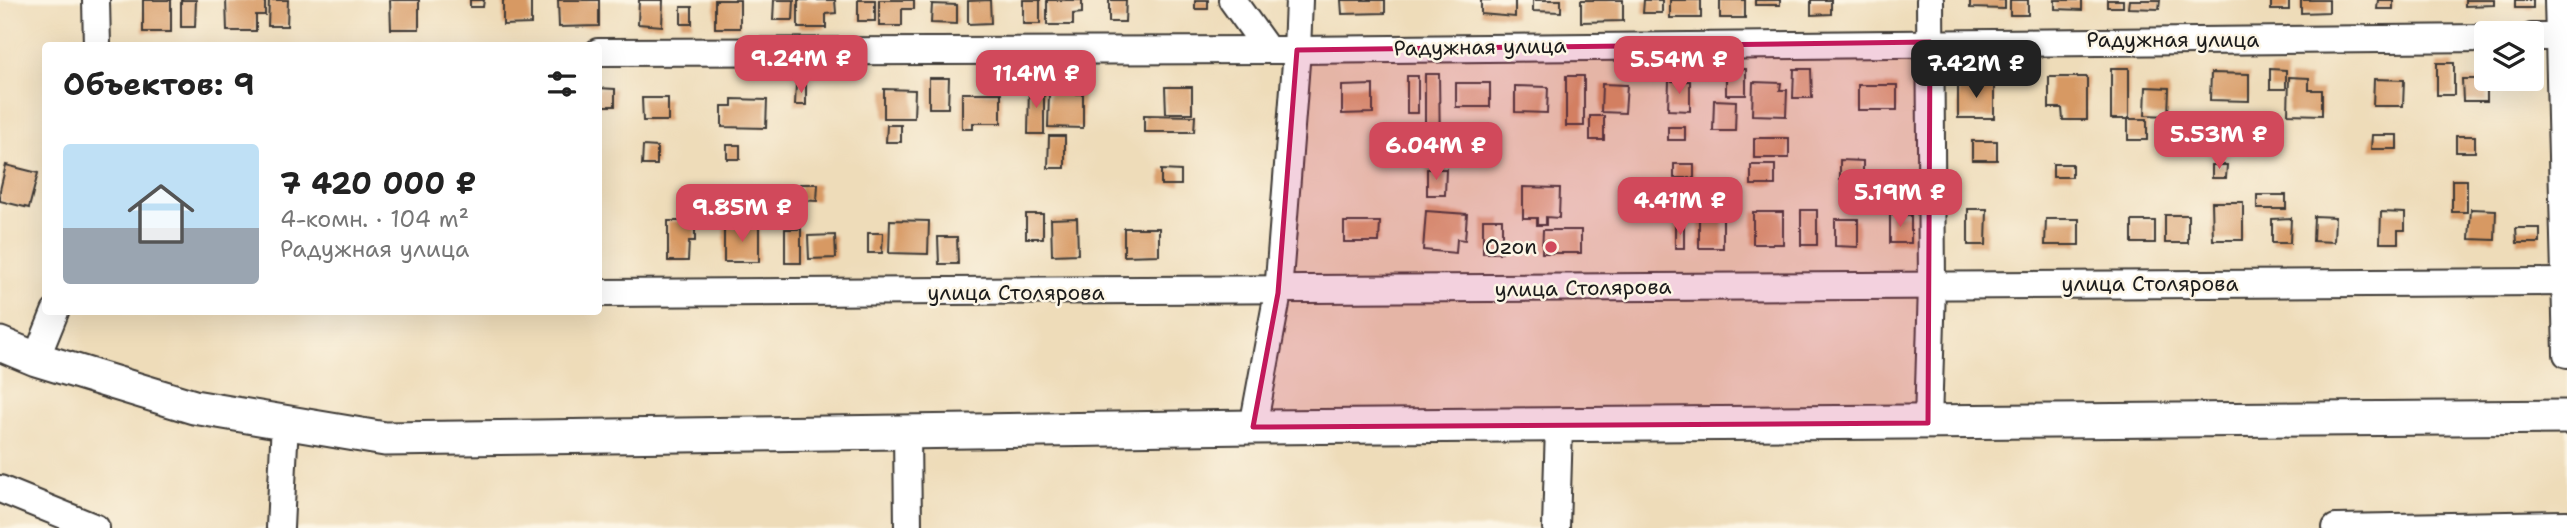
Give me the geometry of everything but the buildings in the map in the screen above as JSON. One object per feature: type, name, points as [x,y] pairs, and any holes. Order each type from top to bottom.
[{"type":"main road","points":[[0,344],[36,359],[194,407],[385,439],[906,431],[2567,417]]},
{"type":"street","points":[[96,0],[97,42]]},
{"type":"street","points":[[1232,0],[1268,50]]},
{"type":"street","points":[[1253,428],[1278,293],[1299,0]]},
{"type":"street","points":[[1928,423],[1932,285],[1930,0]]},
{"type":"street","points":[[2558,0],[2563,37],[2567,354]]},
{"type":"street","points":[[2544,37],[2563,37]]},
{"type":"street","name":"Радужная улица","points":[[602,52],[1297,50],[2474,38]]},
{"type":"street","name":"улица Столярова","points":[[602,293],[1278,293],[1932,285],[2566,282]]},
{"type":"street","points":[[36,359],[54,315]]},
{"type":"street","points":[[280,528],[285,421]]},
{"type":"street","points":[[1556,528],[1559,426]]},
{"type":"street","points":[[906,431],[908,528]]},
{"type":"street","points":[[0,489],[96,528]]},
{"type":"street","points":[[2336,528],[2567,524]]},
{"type":"highlighted area","points":[[1930,42],[1928,423],[1253,427],[1278,293],[1297,50]]},
{"type":"place","name":"Ozon","points":[[1551,247]]}]
